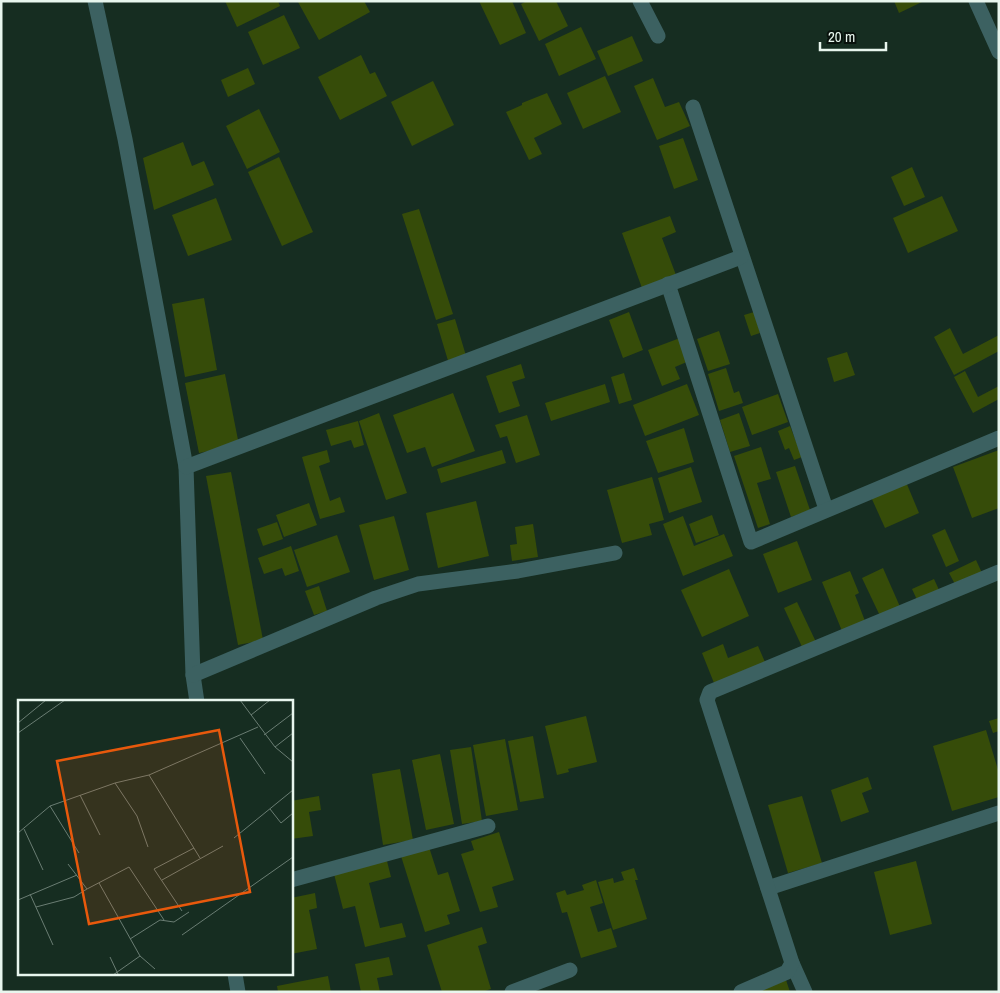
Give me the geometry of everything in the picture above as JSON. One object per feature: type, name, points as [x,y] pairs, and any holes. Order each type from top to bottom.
[{"type":"street","points":[[95,1],[124,139],[186,467],[193,675],[197,700]]},
{"type":"street","points":[[640,1],[658,36]]},
{"type":"street","points":[[976,1],[999,52]]},
{"type":"street","points":[[693,107],[826,509]]},
{"type":"street","points":[[186,467],[741,256]]},
{"type":"street","points":[[668,284],[752,542],[826,509],[960,456],[999,438]]},
{"type":"street","points":[[193,675],[376,598],[418,584],[518,571],[615,553]]},
{"type":"street","points":[[805,992],[792,963],[707,700],[710,692],[999,572]]},
{"type":"street","points":[[768,888],[999,813]]},
{"type":"street","points":[[292,880],[488,826]]},
{"type":"street","points":[[741,992],[787,972],[792,963]]},
{"type":"street","points":[[512,992],[570,970]]},
{"type":"street","points":[[235,976],[238,992]]},
{"type":"building","points":[[225,1],[278,1],[280,6],[237,27]]},
{"type":"building","points":[[364,1],[370,12],[319,40],[298,2]]},
{"type":"building","points":[[479,1],[512,1],[526,33],[500,45]]},
{"type":"building","points":[[527,1],[556,1],[568,26],[539,41],[521,4]]},
{"type":"building","points":[[894,1],[924,1],[899,13]]},
{"type":"building","points":[[284,15],[300,48],[263,65],[248,32]]},
{"type":"building","points":[[581,27],[596,59],[559,76],[545,44]]},
{"type":"building","points":[[632,36],[643,61],[608,76],[597,51]]},
{"type":"building","points":[[361,55],[370,74],[375,72],[387,96],[340,120],[318,77]]},
{"type":"building","points":[[248,68],[255,84],[228,97],[221,80]]},
{"type":"building","points":[[605,76],[621,112],[583,129],[567,93]]},
{"type":"building","points":[[653,78],[665,107],[679,102],[690,126],[657,140],[634,86]]},
{"type":"building","points":[[433,81],[454,125],[412,146],[391,102]]},
{"type":"building","points":[[547,93],[562,124],[534,138],[542,154],[529,160],[506,112]]},
{"type":"building","points":[[259,109],[280,152],[247,169],[226,126]]},
{"type":"building","points":[[683,138],[698,180],[674,189],[659,146]]},
{"type":"building","points":[[183,142],[192,166],[204,161],[214,185],[154,210],[143,158]]},
{"type":"building","points":[[279,157],[313,232],[282,246],[248,172]]},
{"type":"building","points":[[912,167],[925,197],[904,206],[891,177]]},
{"type":"building","points":[[942,196],[958,231],[908,253],[893,218]]},
{"type":"building","points":[[216,198],[232,240],[188,256],[172,215]]},
{"type":"building","points":[[419,209],[453,314],[436,320],[402,214]]},
{"type":"building","points":[[670,216],[676,232],[662,238],[676,275],[642,288],[622,233]]},
{"type":"building","points":[[204,298],[217,370],[185,377],[172,304]]},
{"type":"building","points":[[629,312],[643,350],[623,358],[609,320]]},
{"type":"building","points":[[754,312],[760,333],[751,336],[744,315]]},
{"type":"building","points":[[455,319],[467,359],[449,364],[437,324]]},
{"type":"building","points":[[950,328],[963,354],[999,335],[999,351],[954,375],[934,337]]},
{"type":"building","points":[[719,331],[730,364],[708,371],[697,339]]},
{"type":"building","points":[[680,338],[689,361],[675,367],[680,379],[662,386],[648,350]]},
{"type":"building","points":[[847,352],[855,375],[834,382],[827,358]]},
{"type":"building","points":[[521,364],[525,378],[512,382],[520,406],[499,413],[486,376]]},
{"type":"building","points":[[726,368],[734,393],[739,391],[743,403],[719,411],[708,374]]},
{"type":"building","points":[[965,371],[978,397],[999,386],[999,399],[973,413],[954,377]]},
{"type":"building","points":[[624,373],[632,400],[619,404],[611,377]]},
{"type":"building","points":[[225,374],[239,445],[199,453],[185,383]]},
{"type":"building","points":[[605,384],[610,402],[551,421],[545,403]]},
{"type":"building","points":[[687,384],[699,415],[645,436],[633,405]]},
{"type":"building","points":[[453,393],[475,451],[432,467],[425,447],[407,453],[393,415]]},
{"type":"building","points":[[778,394],[788,422],[752,435],[742,407]]},
{"type":"building","points":[[379,413],[407,493],[386,500],[359,421]]},
{"type":"building","points":[[739,413],[750,446],[730,452],[720,420]]},
{"type":"building","points":[[527,415],[540,455],[516,463],[507,436],[500,438],[495,425]]},
{"type":"building","points":[[358,421],[364,445],[354,448],[351,440],[331,446],[326,430]]},
{"type":"building","points":[[790,426],[802,457],[794,460],[789,448],[785,450],[778,431]]},
{"type":"building","points":[[684,428],[694,462],[658,473],[646,441]]},
{"type":"building","points":[[761,447],[771,479],[757,483],[770,524],[758,528],[734,456]]},
{"type":"building","points":[[327,450],[330,462],[319,466],[330,501],[340,497],[345,512],[320,519],[302,457]]},
{"type":"building","points":[[502,450],[506,463],[441,483],[437,469]]},
{"type":"building","points":[[999,450],[999,508],[972,518],[953,467]]},
{"type":"building","points":[[795,466],[810,510],[791,517],[776,472]]},
{"type":"building","points":[[691,467],[702,502],[669,513],[658,478]]},
{"type":"building","points":[[231,472],[263,640],[238,645],[206,476]]},
{"type":"building","points":[[652,477],[664,520],[649,524],[652,535],[622,543],[607,490]]},
{"type":"building","points":[[906,482],[919,513],[885,528],[871,497]]},
{"type":"building","points":[[476,501],[489,556],[438,568],[426,513]]},
{"type":"building","points":[[309,503],[317,525],[284,537],[276,515]]},
{"type":"building","points":[[712,515],[719,535],[696,543],[689,524]]},
{"type":"building","points":[[394,516],[409,570],[374,580],[359,525]]},
{"type":"building","points":[[683,516],[694,546],[724,534],[733,556],[683,576],[663,524]]},
{"type":"building","points":[[277,522],[283,539],[263,546],[257,529]]},
{"type":"building","points":[[533,524],[538,557],[512,561],[510,545],[517,544],[515,527]]},
{"type":"building","points":[[945,529],[959,561],[946,567],[932,535]]},
{"type":"building","points":[[337,535],[350,572],[307,587],[294,550]]},
{"type":"building","points":[[797,541],[812,580],[778,593],[763,554]]},
{"type":"building","points":[[291,546],[299,571],[285,576],[282,568],[264,574],[258,558]]},
{"type":"building","points":[[976,560],[982,573],[956,586],[949,573]]},
{"type":"building","points":[[883,568],[901,609],[881,618],[862,578]]},
{"type":"building","points":[[729,569],[749,616],[702,637],[681,590]]},
{"type":"building","points":[[850,571],[859,593],[855,595],[865,621],[842,631],[822,582]]},
{"type":"building","points":[[934,579],[940,592],[918,602],[912,589]]},
{"type":"building","points":[[319,586],[327,611],[314,615],[305,591]]},
{"type":"building","points":[[797,602],[816,642],[803,649],[784,608]]},
{"type":"building","points":[[723,644],[728,658],[758,646],[765,662],[714,683],[702,653]]},
{"type":"building","points":[[586,716],[597,762],[568,769],[569,772],[557,775],[545,726]]},
{"type":"building","points":[[999,718],[999,731],[993,733],[989,721]]},
{"type":"building","points":[[986,730],[999,773],[999,797],[952,811],[933,746]]},
{"type":"building","points":[[533,736],[544,798],[520,802],[508,741]]},
{"type":"building","points":[[505,739],[518,810],[486,816],[473,745]]},
{"type":"building","points":[[471,747],[482,821],[462,824],[450,750]]},
{"type":"building","points":[[440,754],[454,824],[426,830],[412,760]]},
{"type":"building","points":[[400,769],[413,840],[383,845],[372,774]]},
{"type":"building","points":[[868,777],[872,789],[862,793],[869,812],[841,822],[831,790]]},
{"type":"building","points":[[319,796],[321,810],[309,812],[313,836],[292,839],[292,801]]},
{"type":"building","points":[[802,796],[822,863],[788,873],[768,805]]},
{"type":"building","points":[[499,832],[514,880],[492,887],[498,907],[480,912],[461,854],[474,850],[471,841]]},
{"type":"building","points":[[429,847],[438,875],[448,872],[460,911],[447,915],[450,924],[425,932],[401,856]]},
{"type":"building","points":[[387,861],[391,877],[369,883],[380,928],[402,923],[406,937],[365,947],[355,906],[343,909],[334,874]]},
{"type":"building","points":[[916,861],[932,924],[890,935],[874,872]]},
{"type":"building","points":[[634,868],[638,880],[635,880],[647,919],[613,930],[598,882],[613,878],[614,883],[624,880],[621,872]]},
{"type":"building","points":[[596,880],[603,903],[590,907],[598,932],[611,928],[617,947],[581,958],[567,912],[562,913],[556,893],[565,890],[567,895],[584,890],[582,885]]},
{"type":"building","points":[[315,893],[317,908],[309,910],[317,949],[292,954],[292,898]]},
{"type":"building","points":[[482,927],[487,943],[478,946],[491,989],[482,992],[442,992],[427,945]]},
{"type":"building","points":[[389,957],[393,975],[377,978],[380,992],[361,992],[355,964]]},
{"type":"building","points":[[328,976],[331,992],[278,992],[277,986]]},
{"type":"building","points":[[786,980],[790,992],[758,992]]}]
